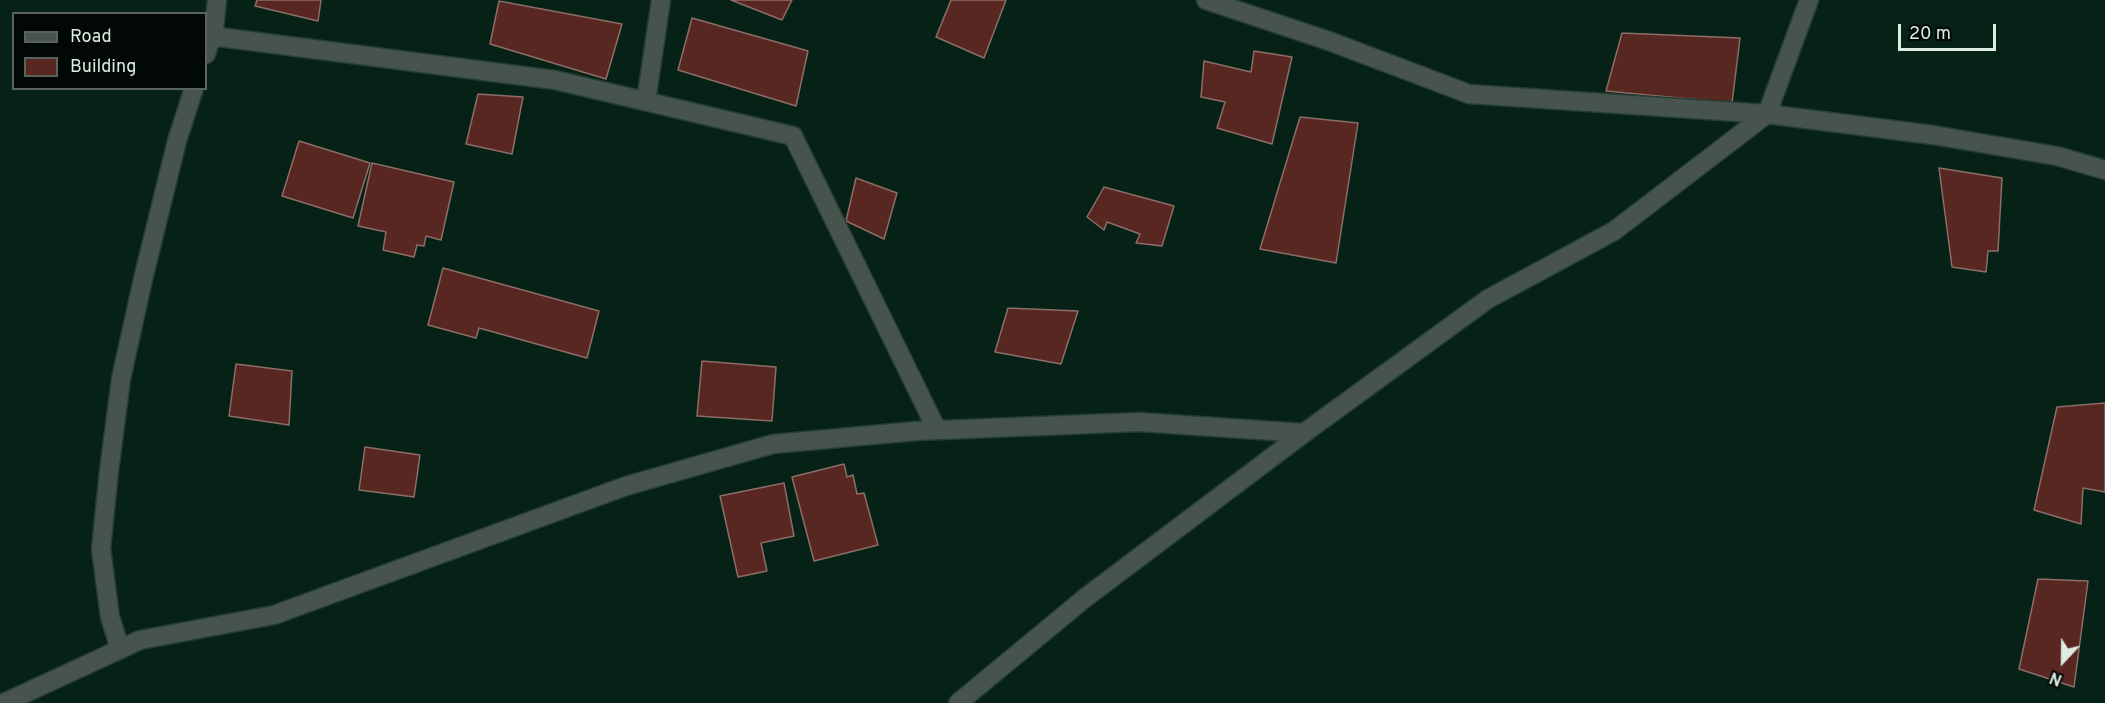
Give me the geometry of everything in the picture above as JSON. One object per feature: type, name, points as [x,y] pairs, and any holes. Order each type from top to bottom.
[{"type":"street","points":[[207,50],[217,0]]},
{"type":"street","points":[[646,101],[661,0]]},
{"type":"street","points":[[1206,0],[1329,41],[1469,94],[1767,114],[1933,135],[2057,156],[2105,170]]},
{"type":"street","points":[[958,703],[1085,598],[1304,433],[1488,299],[1614,231],[1767,114],[1809,0]]},
{"type":"street","points":[[211,36],[555,80],[793,135],[937,430]]},
{"type":"street","points":[[120,649],[110,617],[101,549],[108,471],[121,379],[143,279],[177,141],[193,90]]},
{"type":"street","points":[[4,703],[140,640],[274,615],[626,486],[773,444],[937,430],[1139,422],[1304,433]]},
{"type":"building","points":[[257,0],[321,0],[318,21],[255,6]]},
{"type":"building","points":[[731,0],[792,0],[782,20]]},
{"type":"building","points":[[951,0],[1006,0],[984,58],[936,37]]},
{"type":"building","points":[[499,1],[622,24],[606,79],[490,44]]},
{"type":"building","points":[[692,18],[808,51],[796,106],[678,70]]},
{"type":"building","points":[[1622,33],[1740,38],[1732,103],[1606,91]]},
{"type":"building","points":[[1254,51],[1292,57],[1272,144],[1217,128],[1225,102],[1201,97],[1204,61],[1251,72]]},
{"type":"building","points":[[478,94],[523,97],[512,154],[466,144]]},
{"type":"building","points":[[1300,117],[1358,123],[1336,263],[1260,249]]},
{"type":"building","points":[[299,141],[370,163],[353,218],[282,196]]},
{"type":"building","points":[[372,163],[454,182],[441,240],[426,236],[424,246],[417,245],[414,257],[383,250],[386,232],[358,226]]},
{"type":"building","points":[[1939,168],[2002,178],[1998,251],[1988,251],[1986,272],[1952,267]]},
{"type":"building","points":[[856,178],[897,193],[884,239],[846,221]]},
{"type":"building","points":[[1104,187],[1174,206],[1162,246],[1136,243],[1140,234],[1107,222],[1104,230],[1087,217]]},
{"type":"building","points":[[443,268],[599,311],[587,358],[479,328],[476,338],[428,325]]},
{"type":"building","points":[[1008,308],[1078,311],[1061,364],[995,352]]},
{"type":"building","points":[[702,361],[776,367],[772,421],[697,416]]},
{"type":"building","points":[[236,364],[292,371],[289,425],[229,416]]},
{"type":"building","points":[[2105,403],[2105,492],[2083,488],[2081,524],[2034,510],[2057,407]]},
{"type":"building","points":[[365,447],[420,455],[414,497],[359,490]]},
{"type":"building","points":[[844,464],[847,477],[853,475],[857,494],[864,493],[878,545],[814,561],[792,477]]},
{"type":"building","points":[[784,483],[794,536],[761,543],[767,571],[738,577],[720,496]]},
{"type":"building","points":[[2038,579],[2088,581],[2074,687],[2019,669]]}]
